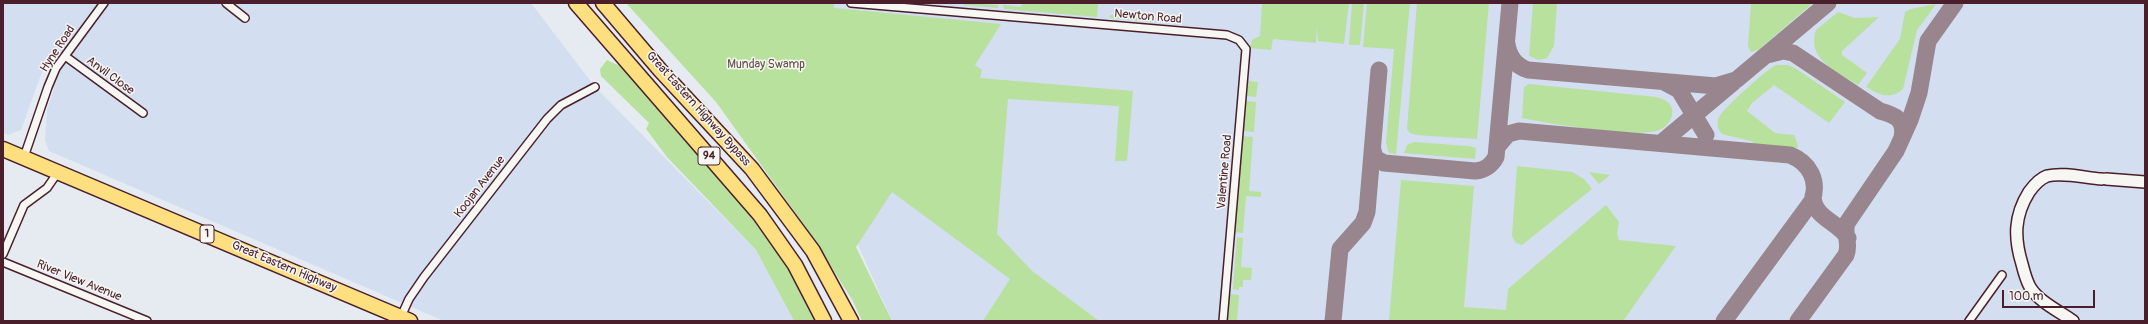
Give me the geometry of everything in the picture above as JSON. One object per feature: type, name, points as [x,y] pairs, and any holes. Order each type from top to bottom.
[{"type":"highway","name":"Great Eastern Highway Bypass","points":[[576,3],[760,215],[795,265],[824,321]]},
{"type":"highway","name":"Great Eastern Highway Bypass","points":[[602,3],[660,70],[752,169],[813,251],[852,321]]},
{"type":"highway","name":"Great Eastern Highway","points":[[3,149],[403,320]]},
{"type":"main road","points":[[2073,321],[2038,296],[2030,287],[2023,270],[2016,236],[2019,213],[2027,196],[2037,182],[2054,175],[2145,182]]},
{"type":"street","name":"Hyne Road","points":[[24,157],[48,86],[56,68],[104,3]]},
{"type":"street","points":[[226,3],[245,18]]},
{"type":"street","name":"Newton Road","points":[[852,3],[1227,35]]},
{"type":"street","name":"Valentine Road","points":[[1223,321],[1246,49],[1239,40],[1227,35]]},
{"type":"street","name":"Anvil Close","points":[[65,56],[143,113]]},
{"type":"street","name":"Koojan Avenue","points":[[403,320],[409,299],[424,277],[547,119],[561,105],[595,87]]},
{"type":"street","points":[[3,254],[24,205],[47,188],[58,172]]},
{"type":"street","name":"River View Avenue","points":[[3,262],[147,321]]},
{"type":"street","points":[[1969,321],[2002,275]]},
{"type":"shaded area","points":[[3,3],[531,3],[595,87],[756,250],[794,321],[444,321],[49,151],[45,140],[47,110],[60,71],[56,68],[43,69],[21,130],[8,135],[3,132]]},
{"type":"shaded area","points":[[826,3],[2145,3],[2145,321],[892,321],[858,245],[809,196]]},
{"type":"green space","name":"Munday Swamp","points":[[626,3],[834,3],[834,8],[1001,24],[975,65],[982,70],[980,78],[1133,91],[1127,161],[1115,161],[1119,106],[1008,99],[997,234],[1032,271],[1099,321],[983,321],[1010,279],[892,192],[856,247],[892,321],[862,321],[853,301],[807,229],[716,102]]},
{"type":"green space","points":[[965,3],[998,5],[998,8],[964,5]]},
{"type":"green space","points":[[1022,3],[1098,3],[1097,17],[1004,9],[1003,5],[1021,7]]},
{"type":"green space","points":[[1262,3],[1349,3],[1344,44],[1318,41],[1317,27],[1316,43],[1273,39],[1271,50],[1250,48],[1252,40],[1260,36]]},
{"type":"green space","points":[[1352,3],[1364,3],[1360,45],[1349,45]]},
{"type":"green space","points":[[1367,3],[1410,3],[1396,154],[1389,153],[1386,143],[1394,49],[1363,47]]},
{"type":"green space","points":[[1417,3],[1489,3],[1477,139],[1416,135],[1410,133],[1407,129]]},
{"type":"green space","points":[[1533,3],[1557,3],[1554,46],[1547,58],[1539,60],[1529,56]]},
{"type":"green space","points":[[1751,3],[1813,3],[1758,50],[1751,52],[1748,46]]},
{"type":"green space","points":[[1936,4],[1917,30],[1903,89],[1894,94],[1885,95],[1866,87],[1900,39],[1905,12],[1911,9]]},
{"type":"green space","points":[[1838,12],[1855,18],[1879,17],[1842,51],[1842,55],[1867,73],[1858,85],[1825,64],[1815,49],[1814,40],[1816,30]]},
{"type":"green space","points":[[1110,15],[1154,19],[1154,22],[1110,18]]},
{"type":"green space","points":[[607,60],[620,66],[724,177],[782,257],[818,321],[794,321],[756,250],[667,157],[646,129],[649,123],[601,76],[600,69]]},
{"type":"green space","points":[[1776,65],[1788,65],[1795,68],[1845,102],[1829,123],[1774,85],[1752,103],[1747,111],[1775,133],[1794,135],[1798,145],[1797,148],[1755,144],[1751,141],[1722,134],[1719,130],[1718,119],[1722,113],[1756,81]]},
{"type":"green space","points":[[1248,81],[1258,82],[1256,97],[1247,96]]},
{"type":"green space","points":[[1529,84],[1656,97],[1670,104],[1672,116],[1662,129],[1632,133],[1592,129],[1522,118],[1524,87]]},
{"type":"green space","points":[[1246,101],[1256,102],[1254,132],[1243,131]]},
{"type":"green space","points":[[1242,136],[1253,137],[1249,191],[1261,192],[1261,197],[1246,196],[1243,233],[1235,232]]},
{"type":"green space","points":[[1414,142],[1468,146],[1476,148],[1475,159],[1404,153],[1407,145]]},
{"type":"green space","points":[[1517,166],[1572,172],[1584,179],[1592,189],[1522,245],[1516,243],[1512,236]]},
{"type":"green space","points":[[1589,172],[1610,175],[1599,184]]},
{"type":"green space","points":[[1401,180],[1474,186],[1464,307],[1506,310],[1508,289],[1606,205],[1619,222],[1617,234],[1619,240],[1676,246],[1623,321],[1389,321]]},
{"type":"green space","points":[[1237,237],[1243,238],[1241,267],[1252,268],[1251,280],[1243,280],[1243,287],[1239,287],[1239,290],[1233,289]]},
{"type":"green space","points":[[1229,294],[1239,295],[1237,321],[1227,321]]},
{"type":"taxiway","points":[[1373,150],[1375,158],[1384,163],[1475,171],[1485,169],[1492,163],[1496,157],[1510,3]]},
{"type":"taxiway","points":[[1661,143],[1828,3]]},
{"type":"taxiway","points":[[1798,321],[1846,255],[1848,246],[1846,231],[1847,223],[1896,151],[1910,120],[1919,93],[1928,41],[1955,3]]},
{"type":"taxiway","points":[[1507,44],[1509,53],[1514,61],[1528,70],[1716,86],[1736,80]]},
{"type":"taxiway","points":[[1767,55],[1783,51],[1793,53],[1880,111],[1890,114],[1898,119],[1902,126],[1902,137]]},
{"type":"taxiway","points":[[1333,321],[1340,249],[1363,223],[1367,212],[1379,70]]},
{"type":"taxiway","points":[[1664,82],[1679,90],[1706,135]]},
{"type":"taxiway","points":[[1497,147],[1508,134],[1519,131],[1790,155],[1797,158],[1808,168],[1811,174],[1814,186],[1812,201],[1724,321]]},
{"type":"taxiway","points":[[1813,196],[1814,204],[1817,210],[1844,232],[1848,238]]}]
